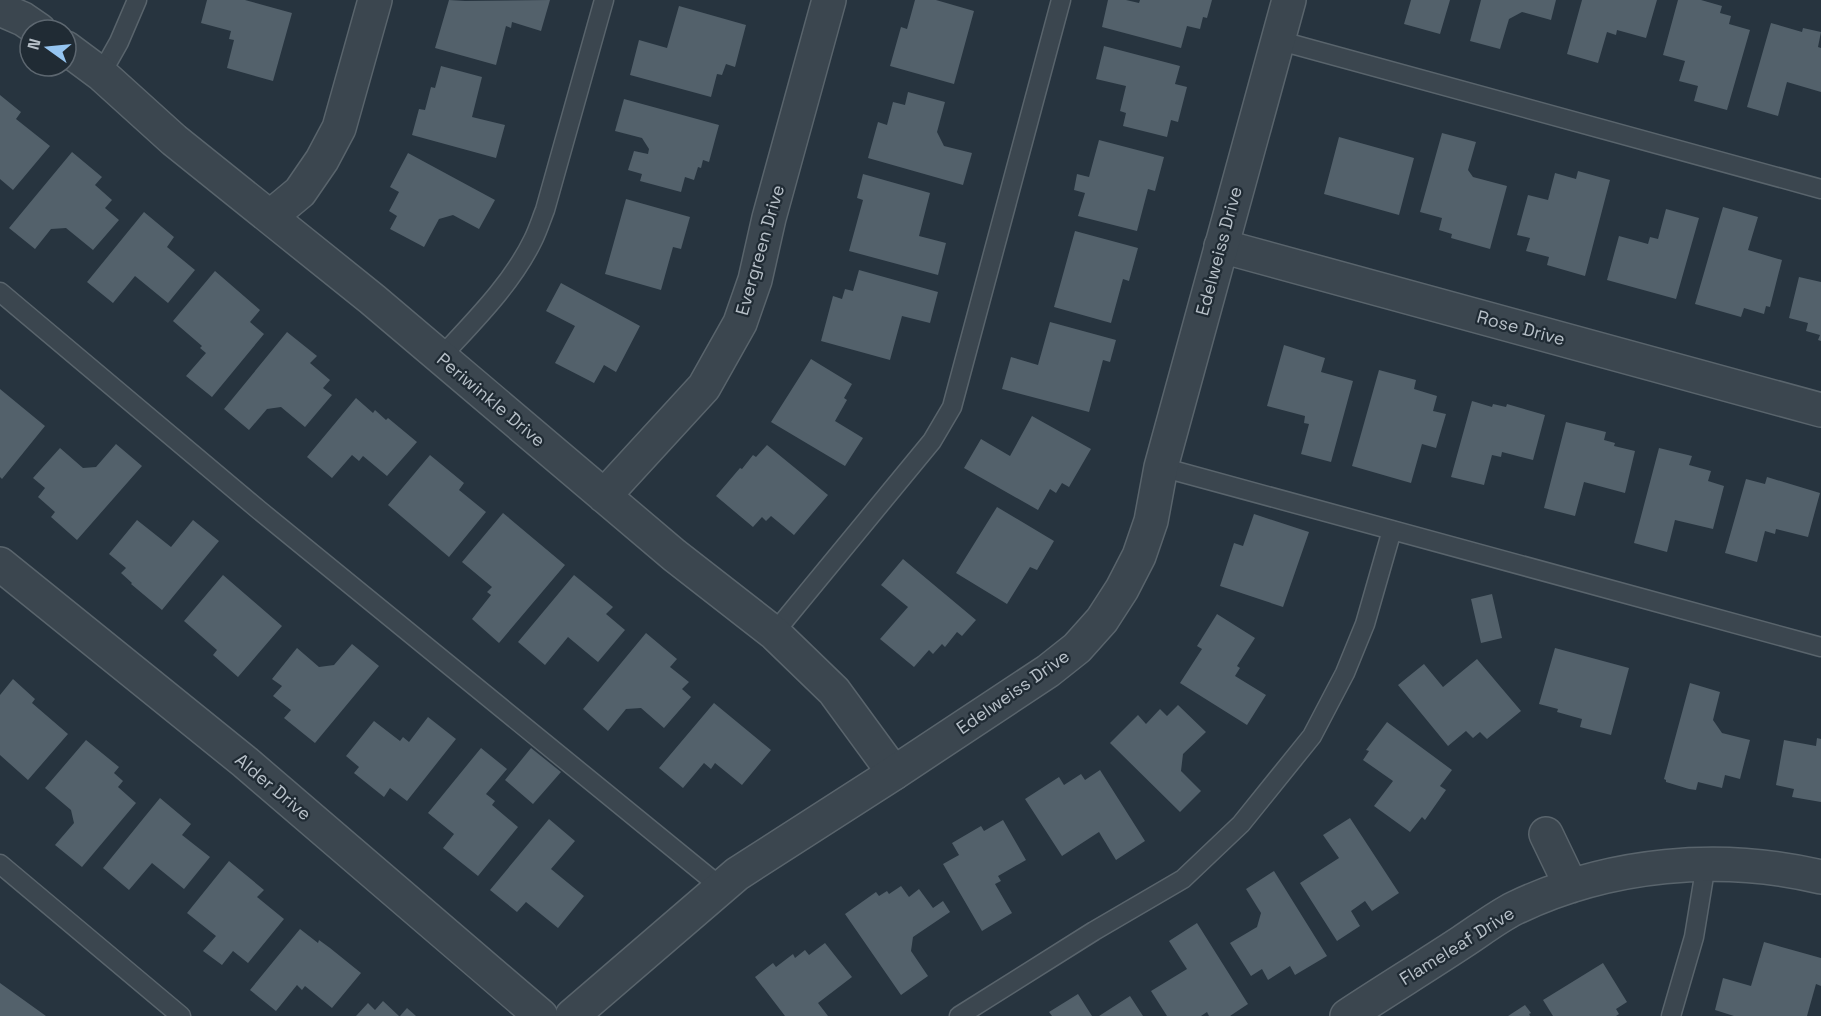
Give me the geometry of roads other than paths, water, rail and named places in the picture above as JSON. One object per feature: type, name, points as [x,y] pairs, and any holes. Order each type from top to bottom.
[{"type":"street","points":[[270,217],[300,192],[322,160],[339,128],[375,0]]},
{"type":"street","name":"Evergreen Drive","points":[[604,496],[704,387],[740,323],[755,280],[769,218],[829,0]]},
{"type":"street","name":"Edelweiss Drive","points":[[572,1016],[737,874],[1048,671],[1077,648],[1102,620],[1139,556],[1151,521],[1161,467],[1288,0]]},
{"type":"street","points":[[0,9],[21,18]]},
{"type":"street","name":"Periwinkle Drive","points":[[78,57],[101,74],[174,140],[372,299],[674,555],[774,633],[834,691],[894,773]]},
{"type":"street","name":"Rose Drive","points":[[1221,246],[1821,410]]},
{"type":"street","name":"Alder Drive","points":[[0,564],[245,762],[541,1016]]},
{"type":"street","points":[[1546,834],[1571,886]]},
{"type":"street","name":"Flameleaf Drive","points":[[1347,1016],[1514,909],[1571,886],[1642,869],[1706,864],[1753,866],[1821,877]]},
{"type":"lane","points":[[101,74],[120,42],[137,0]]},
{"type":"lane","points":[[441,357],[511,277],[533,240],[545,210],[603,0]]},
{"type":"lane","points":[[774,633],[932,441],[952,407],[1061,0]]},
{"type":"lane","points":[[1277,40],[1821,189]]},
{"type":"lane","points":[[0,292],[259,510],[722,888]]},
{"type":"lane","points":[[1161,467],[1821,647]]},
{"type":"lane","points":[[959,1016],[1094,931],[1183,879],[1241,824],[1312,736],[1346,673],[1365,624],[1392,530]]},
{"type":"lane","points":[[0,864],[182,1016]]},
{"type":"lane","points":[[1671,1016],[1694,937],[1706,864]]}]
